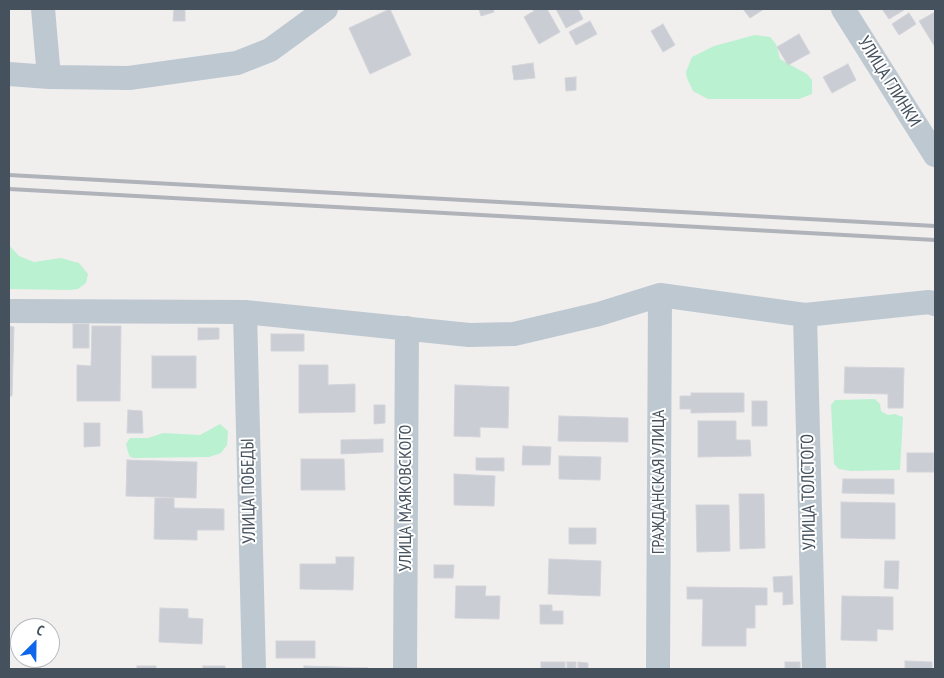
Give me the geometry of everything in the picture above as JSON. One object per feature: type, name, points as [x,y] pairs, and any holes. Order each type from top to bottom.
[{"type":"street","points":[[43,9],[49,77]]},
{"type":"street","name":"УЛИЦА ГЛИНКИ","points":[[843,9],[935,155]]},
{"type":"street","points":[[9,74],[49,77],[129,78],[237,62],[270,50],[324,11]]},
{"type":"street","points":[[9,310],[245,312],[469,335],[514,334],[599,314],[660,295],[805,315],[929,302],[935,304]]},
{"type":"street","name":"ГРАЖДАНСКАЯ УЛИЦА","points":[[658,669],[660,295]]},
{"type":"street","name":"УЛИЦА ПОБЕДЫ","points":[[245,312],[254,669]]},
{"type":"street","name":"УЛИЦА ТОЛСТОГО","points":[[805,315],[814,669]]},
{"type":"street","name":"УЛИЦА МАЯКОВСКОГО","points":[[405,669],[407,328]]},
{"type":"green space","points":[[755,35],[770,37],[776,44],[780,59],[807,74],[812,80],[812,94],[799,99],[708,99],[693,91],[686,72],[692,57],[714,46]]},
{"type":"green space","points":[[9,245],[19,256],[34,262],[61,258],[79,263],[88,274],[86,283],[78,289],[70,290],[9,289]]},
{"type":"green space","points":[[875,399],[880,404],[881,411],[888,415],[895,414],[903,417],[900,470],[851,471],[839,469],[834,464],[831,405],[835,400]]},
{"type":"green space","points":[[220,424],[228,431],[227,445],[221,453],[209,457],[134,458],[130,457],[128,452],[126,444],[130,438],[148,438],[163,433],[200,435]]},
{"type":"building","points":[[174,9],[185,9],[185,21],[173,21]]},
{"type":"building","points":[[390,9],[411,55],[370,74],[349,28]]},
{"type":"building","points":[[479,9],[493,9],[494,12],[481,16]]},
{"type":"building","points":[[533,9],[547,9],[560,32],[539,44],[524,17],[534,11]]},
{"type":"building","points":[[556,9],[578,9],[583,19],[566,28]]},
{"type":"building","points":[[743,9],[764,9],[750,18]]},
{"type":"building","points":[[882,9],[903,9],[904,10],[889,19]]},
{"type":"building","points":[[935,12],[935,47],[919,21]]},
{"type":"building","points":[[909,13],[916,24],[899,35],[892,24]]},
{"type":"building","points":[[590,21],[597,34],[576,45],[569,32]]},
{"type":"building","points":[[663,24],[675,45],[663,52],[651,31]]},
{"type":"building","points":[[799,34],[810,53],[788,65],[777,47]]},
{"type":"building","points":[[533,63],[535,78],[514,80],[512,66]]},
{"type":"building","points":[[848,64],[856,80],[832,93],[823,77]]},
{"type":"building","points":[[576,77],[576,90],[566,91],[565,78]]},
{"type":"building","points":[[73,324],[89,324],[89,348],[73,348]]},
{"type":"building","points":[[9,326],[14,327],[12,396],[9,396]]},
{"type":"building","points":[[92,326],[121,326],[120,401],[77,401],[77,365],[91,366]]},
{"type":"building","points":[[198,328],[219,328],[219,339],[198,340]]},
{"type":"building","points":[[271,334],[304,334],[304,351],[271,351]]},
{"type":"building","points":[[152,356],[196,356],[196,388],[152,388]]},
{"type":"building","points":[[299,365],[328,365],[328,385],[355,384],[355,412],[299,413]]},
{"type":"building","points":[[845,367],[904,368],[903,408],[888,408],[888,394],[844,393]]},
{"type":"building","points":[[455,385],[509,387],[508,428],[480,427],[480,437],[454,436]]},
{"type":"building","points":[[691,393],[744,393],[744,412],[691,413],[691,409],[680,409],[680,396],[691,396]]},
{"type":"building","points":[[752,401],[767,401],[767,426],[752,426]]},
{"type":"building","points":[[374,405],[385,405],[385,423],[374,424]]},
{"type":"building","points":[[128,410],[142,411],[143,433],[127,433]]},
{"type":"building","points":[[559,416],[628,418],[628,442],[558,441]]},
{"type":"building","points":[[698,421],[736,421],[736,440],[750,440],[751,456],[698,457]]},
{"type":"building","points":[[84,423],[100,423],[100,446],[84,447]]},
{"type":"building","points":[[383,439],[383,452],[341,454],[341,440]]},
{"type":"building","points":[[523,446],[551,447],[550,465],[522,465]]},
{"type":"building","points":[[907,453],[934,453],[934,472],[907,472]]},
{"type":"building","points":[[559,456],[601,457],[600,480],[559,479]]},
{"type":"building","points":[[476,458],[504,458],[504,471],[476,470]]},
{"type":"building","points":[[301,459],[344,459],[345,490],[301,490]]},
{"type":"building","points":[[127,460],[197,462],[196,498],[126,496]]},
{"type":"building","points":[[454,474],[495,476],[494,506],[454,505]]},
{"type":"building","points":[[843,479],[894,479],[894,494],[842,493]]},
{"type":"building","points":[[739,494],[764,494],[765,548],[740,549]]},
{"type":"building","points":[[155,498],[174,498],[174,508],[224,509],[224,530],[197,530],[197,540],[154,539]]},
{"type":"building","points":[[841,502],[895,503],[895,539],[841,538]]},
{"type":"building","points":[[696,505],[729,505],[730,551],[697,552]]},
{"type":"building","points":[[569,528],[596,528],[596,544],[569,544]]},
{"type":"building","points":[[336,557],[354,557],[353,590],[300,589],[300,564],[336,564]]},
{"type":"building","points":[[549,559],[601,561],[600,596],[548,594]]},
{"type":"building","points":[[885,561],[899,561],[898,589],[884,588]]},
{"type":"building","points":[[434,565],[454,565],[453,578],[434,578]]},
{"type":"building","points":[[792,576],[793,604],[783,605],[783,592],[774,592],[773,577]]},
{"type":"building","points":[[456,586],[486,586],[485,596],[500,596],[499,619],[455,618]]},
{"type":"building","points":[[687,587],[767,588],[767,605],[755,605],[755,628],[746,628],[746,646],[702,646],[703,599],[687,599]]},
{"type":"building","points":[[842,596],[893,597],[893,630],[877,629],[877,641],[841,640]]},
{"type":"building","points":[[540,605],[552,605],[552,611],[563,611],[563,624],[540,624]]},
{"type":"building","points":[[160,608],[188,609],[188,618],[203,619],[202,644],[159,642]]},
{"type":"building","points":[[276,641],[315,641],[315,658],[276,658]]},
{"type":"building","points":[[905,661],[932,662],[932,669],[905,669]]},
{"type":"building","points":[[541,662],[565,662],[565,669],[541,669]]},
{"type":"building","points":[[567,662],[576,662],[576,669],[567,669]]},
{"type":"building","points":[[578,662],[588,663],[588,669],[578,669]]},
{"type":"building","points":[[785,662],[800,662],[800,669],[785,669]]},
{"type":"building","points":[[137,666],[156,666],[156,669],[137,669]]},
{"type":"building","points":[[203,666],[225,666],[225,669],[203,669]]},
{"type":"building","points":[[304,666],[368,668],[304,669]]},
{"type":"railway","points":[[9,175],[935,226]]},
{"type":"railway","points":[[9,189],[935,240]]}]
